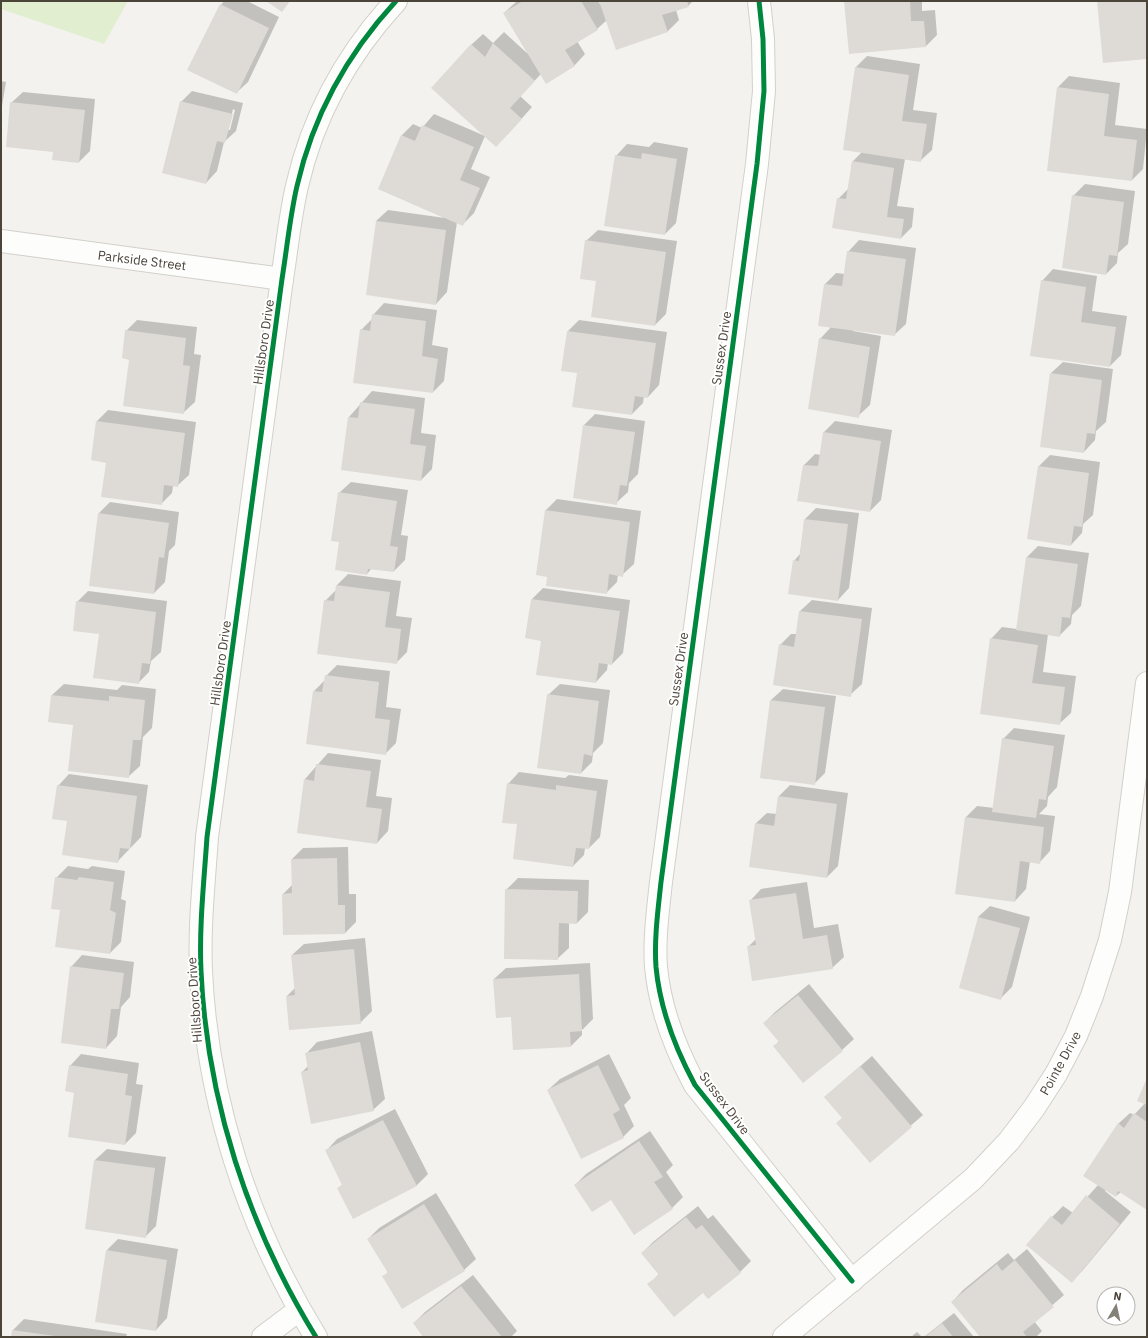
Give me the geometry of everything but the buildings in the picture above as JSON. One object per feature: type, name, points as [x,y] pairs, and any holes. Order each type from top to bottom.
[{"type":"street","name":"Hillsboro Drive","points":[[316,1337],[299,1310],[259,1230],[242,1183],[225,1127],[208,1050],[201,970],[202,898],[207,838],[282,279],[297,186],[307,150],[320,115],[338,80],[358,48],[396,1]]},
{"type":"street","name":"Sussex Drive","points":[[759,1],[763,39],[764,91],[757,164],[661,882],[656,930],[656,967],[661,998],[669,1028],[680,1057],[695,1085],[852,1281]]},
{"type":"street","name":"Parkside Street","points":[[1,241],[282,279]]},
{"type":"street","name":"Pointe Drive","points":[[784,1337],[973,1179],[1009,1141],[1034,1108],[1056,1074],[1076,1036],[1092,996],[1110,940],[1120,892],[1147,683]]},
{"type":"street","points":[[263,1337],[299,1310]]},
{"type":"green space","points":[[1,1],[128,1],[104,44],[1,9]]},
{"type":"cycle path","points":[[316,1337],[270,1252],[251,1207],[235,1161],[222,1114],[212,1067],[205,1019],[201,971],[202,904],[207,837],[290,220],[297,186],[312,135],[334,87],[363,42],[396,1]]},
{"type":"cycle path","points":[[759,1],[763,39],[764,91],[757,164],[661,882],[656,935],[656,967],[665,1013],[681,1057],[695,1085],[852,1281]]}]
